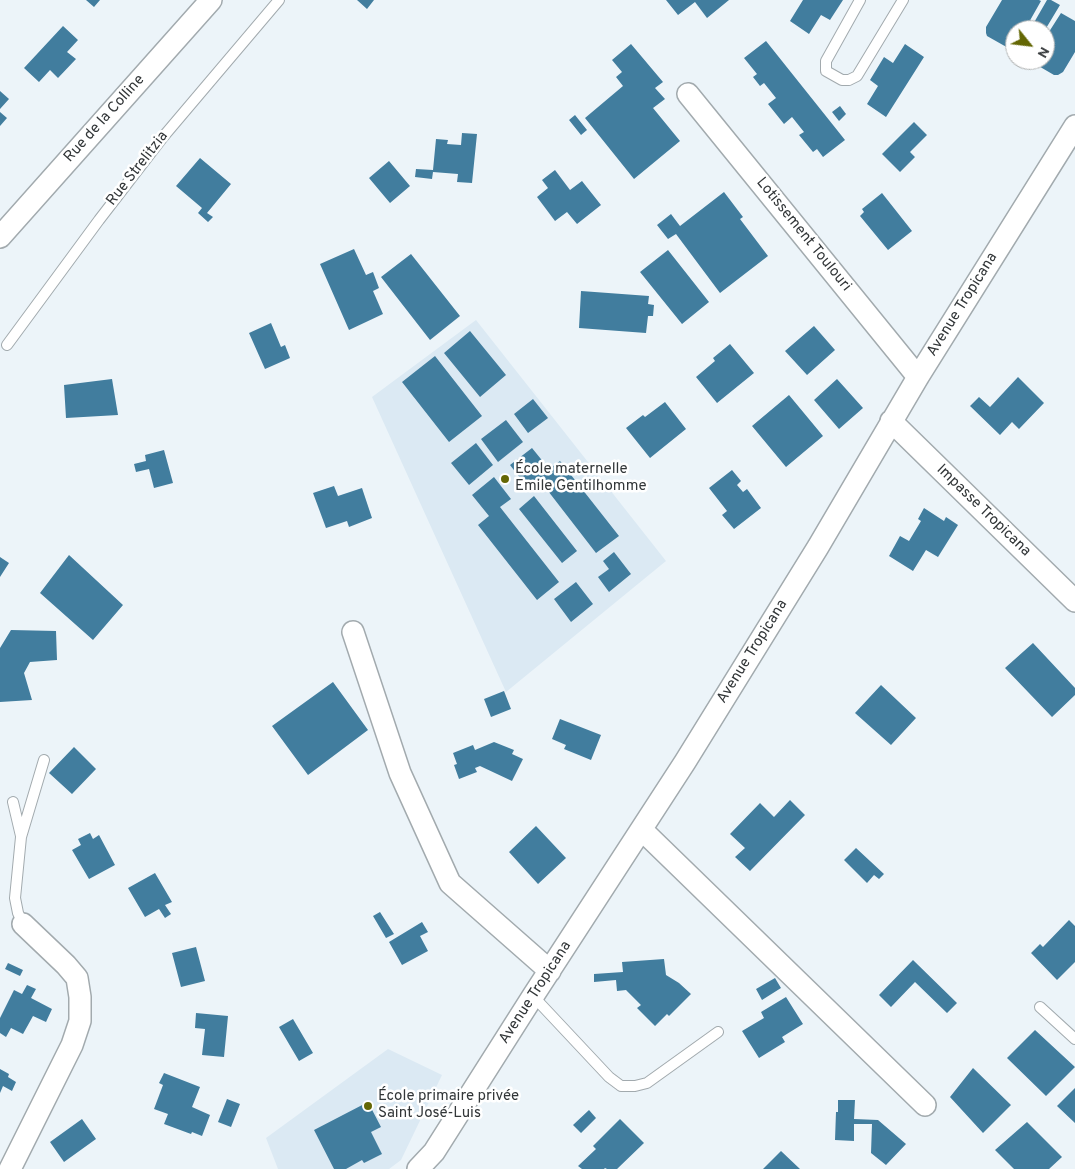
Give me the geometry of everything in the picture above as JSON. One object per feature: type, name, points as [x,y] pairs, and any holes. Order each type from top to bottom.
[{"type":"street","name":"Rue de la Colline","points":[[0,237],[211,0]]},
{"type":"street","name":"Lotissement Toulouri","points":[[688,94],[918,377]]},
{"type":"street","name":"Avenue Tropicana","points":[[418,1169],[434,1152],[533,996],[686,762],[818,547],[918,377],[1075,126]]},
{"type":"street","name":"Impasse Tropicana","points":[[892,421],[1075,601]]},
{"type":"street","points":[[353,632],[400,772],[450,883],[550,971]]},
{"type":"street","points":[[642,830],[925,1105]]},
{"type":"street","points":[[10,1169],[72,1045],[80,1021],[80,997],[77,978],[23,924]]},
{"type":"lane","name":"Rue Strelitzia","points":[[7,345],[162,137],[279,0]]},
{"type":"lane","points":[[860,0],[826,61],[826,71],[842,80],[849,80],[857,76],[902,0]]},
{"type":"lane","points":[[23,924],[18,913],[15,898],[21,837],[44,760]]},
{"type":"lane","points":[[14,802],[21,837]]},
{"type":"lane","points":[[533,996],[609,1077],[621,1086],[635,1086],[647,1083],[718,1032]]},
{"type":"lane","points":[[1040,1007],[1075,1039]]},
{"type":"shaded area","name":"École maternelle Emile Gentilhomme","points":[[476,320],[666,561],[506,692],[372,397]]},
{"type":"shaded area","name":"École primaire privée Saint José-Luis","points":[[388,1049],[442,1075],[401,1160],[389,1169],[278,1169],[266,1138]]},
{"type":"building","points":[[86,0],[100,0],[94,7]]},
{"type":"building","points":[[357,0],[374,0],[367,9]]},
{"type":"building","points":[[666,0],[729,0],[707,18],[695,2],[678,15]]},
{"type":"building","points":[[803,0],[843,0],[830,20],[821,15],[809,34],[790,21]]},
{"type":"building","points":[[1002,0],[1041,1],[1030,20],[1005,20],[1005,46],[987,36],[986,27]]},
{"type":"building","points":[[1047,0],[1060,5],[1051,20],[1035,20]]},
{"type":"building","points":[[1061,13],[1075,21],[1075,52],[1063,72],[1058,75],[1045,70],[1055,70],[1055,22]]},
{"type":"building","points":[[63,26],[78,40],[67,52],[76,59],[58,78],[50,70],[39,82],[24,68]]},
{"type":"building","points":[[766,41],[845,140],[823,157],[817,149],[813,152],[799,135],[804,132],[792,117],[784,124],[768,104],[776,98],[764,83],[760,86],[753,77],[757,74],[744,58]]},
{"type":"building","points":[[631,44],[663,82],[655,88],[665,99],[653,108],[680,141],[634,179],[585,118],[623,86],[616,77],[622,72],[612,60]]},
{"type":"building","points":[[905,44],[924,57],[886,117],[867,104],[878,86],[870,80],[884,57],[893,63]]},
{"type":"building","points":[[0,91],[9,99],[0,109]]},
{"type":"building","points":[[840,106],[846,114],[839,121],[832,112]]},
{"type":"building","points":[[0,112],[7,118],[0,126]]},
{"type":"building","points":[[575,115],[587,130],[581,135],[569,120]]},
{"type":"building","points":[[914,122],[927,135],[910,152],[915,157],[900,172],[882,154]]},
{"type":"building","points":[[462,133],[477,134],[472,183],[457,182],[458,174],[433,172],[432,179],[415,177],[416,169],[433,170],[436,139],[448,140],[447,144],[461,145]]},
{"type":"building","points":[[200,158],[231,184],[207,213],[213,217],[208,222],[198,213],[202,208],[176,186]]},
{"type":"building","points":[[389,161],[410,186],[390,203],[369,178]]},
{"type":"building","points":[[555,170],[570,190],[582,181],[601,205],[577,224],[567,212],[555,221],[537,197],[548,188],[542,180]]},
{"type":"building","points":[[724,192],[743,217],[740,219],[768,256],[720,293],[676,234],[668,239],[657,225],[671,214],[680,226]]},
{"type":"building","points":[[882,193],[912,231],[888,250],[860,216],[864,212],[862,209]]},
{"type":"building","points":[[354,249],[366,275],[373,272],[379,288],[373,291],[383,314],[349,330],[320,264]]},
{"type":"building","points":[[668,250],[709,302],[682,324],[640,272]]},
{"type":"building","points":[[411,254],[460,316],[430,340],[381,277]]},
{"type":"building","points":[[581,291],[649,296],[648,304],[654,305],[653,316],[648,316],[646,333],[579,328]]},
{"type":"building","points":[[271,323],[281,347],[285,345],[290,358],[265,369],[249,333]]},
{"type":"building","points":[[814,326],[835,350],[807,375],[785,351]]},
{"type":"building","points":[[470,331],[506,375],[480,397],[444,353]]},
{"type":"building","points":[[730,344],[754,373],[717,403],[696,377],[715,361],[713,358]]},
{"type":"building","points":[[435,356],[482,416],[449,442],[402,382]]},
{"type":"building","points":[[1018,377],[1044,403],[1019,429],[1012,422],[1000,435],[970,406],[979,397],[990,407]]},
{"type":"building","points":[[112,379],[118,415],[66,418],[64,385]]},
{"type":"building","points":[[837,379],[863,408],[839,429],[814,400]]},
{"type":"building","points":[[789,395],[823,436],[786,467],[752,426]]},
{"type":"building","points":[[533,399],[548,418],[528,433],[514,414]]},
{"type":"building","points":[[665,402],[686,429],[650,458],[626,428]]},
{"type":"building","points":[[506,420],[523,442],[498,462],[481,439]]},
{"type":"building","points":[[476,443],[493,465],[469,485],[451,463]]},
{"type":"building","points":[[532,448],[549,469],[560,461],[619,536],[596,553],[538,478],[527,487],[510,465]]},
{"type":"building","points":[[164,450],[173,483],[154,488],[149,469],[136,472],[134,464],[146,461],[145,455]]},
{"type":"building","points":[[732,470],[741,481],[737,485],[743,492],[747,489],[761,508],[734,529],[722,515],[727,511],[709,488]]},
{"type":"building","points":[[494,477],[511,499],[500,507],[559,582],[537,600],[478,525],[489,516],[472,495]]},
{"type":"building","points":[[334,486],[338,496],[362,488],[372,518],[349,527],[347,521],[326,528],[313,493]]},
{"type":"building","points":[[534,496],[577,551],[562,563],[519,509]]},
{"type":"building","points":[[924,508],[944,521],[946,517],[958,525],[938,557],[926,550],[913,571],[889,556],[900,536],[909,541],[921,521],[918,519]]},
{"type":"building","points":[[614,552],[631,574],[609,592],[598,577],[609,569],[603,561]]},
{"type":"building","points":[[69,555],[123,605],[93,640],[40,593]]},
{"type":"building","points":[[0,557],[9,563],[0,577]]},
{"type":"building","points":[[576,582],[593,604],[571,622],[554,599]]},
{"type":"building","points":[[11,630],[56,631],[57,660],[30,662],[24,673],[32,700],[0,702],[0,648]]},
{"type":"building","points":[[1033,643],[1075,688],[1075,695],[1052,717],[1005,668]]},
{"type":"building","points":[[333,682],[368,730],[308,775],[272,726]]},
{"type":"building","points":[[881,685],[916,718],[891,745],[855,713]]},
{"type":"building","points":[[504,691],[511,709],[491,717],[484,699]]},
{"type":"building","points":[[560,719],[601,735],[591,760],[564,749],[566,745],[552,739]]},
{"type":"building","points":[[494,742],[514,750],[512,754],[523,759],[512,781],[480,766],[475,768],[477,772],[459,779],[454,765],[457,764],[453,753],[473,745],[475,750]]},
{"type":"building","points":[[74,747],[96,769],[72,794],[49,773]]},
{"type":"building","points":[[790,800],[805,815],[750,871],[735,857],[745,848],[730,834],[760,803],[774,817]]},
{"type":"building","points":[[536,826],[566,858],[538,884],[509,852]]},
{"type":"building","points":[[90,833],[93,839],[99,835],[115,865],[89,879],[72,850],[81,845],[78,839]]},
{"type":"building","points":[[856,848],[884,874],[879,879],[874,875],[867,883],[844,860]]},
{"type":"building","points":[[155,873],[172,902],[165,905],[171,914],[165,918],[159,909],[145,917],[128,888]]},
{"type":"building","points":[[380,912],[394,934],[386,938],[373,916]]},
{"type":"building","points":[[1069,920],[1075,926],[1075,962],[1057,980],[1031,953],[1040,944],[1043,947]]},
{"type":"building","points":[[422,922],[428,932],[420,936],[428,951],[402,965],[389,942]]},
{"type":"building","points":[[196,947],[205,981],[181,987],[172,953]]},
{"type":"building","points":[[664,959],[666,975],[691,994],[669,1016],[667,1014],[655,1026],[637,1008],[641,1005],[626,990],[617,991],[616,980],[594,982],[594,974],[623,972],[622,962]]},
{"type":"building","points":[[913,960],[957,1003],[947,1013],[915,982],[891,1007],[879,995]]},
{"type":"building","points":[[8,963],[23,970],[20,976],[5,969]]},
{"type":"building","points":[[775,978],[781,988],[762,1000],[756,989]]},
{"type":"building","points":[[27,985],[36,989],[31,998],[52,1009],[46,1022],[33,1016],[23,1034],[11,1028],[6,1037],[0,1033],[0,1018],[14,990],[22,994]]},
{"type":"building","points":[[786,997],[803,1024],[782,1037],[785,1042],[759,1058],[742,1031],[764,1018],[761,1012]]},
{"type":"building","points":[[196,1013],[228,1016],[224,1057],[202,1055],[205,1029],[195,1028]]},
{"type":"building","points":[[293,1019],[313,1053],[299,1061],[279,1027]]},
{"type":"building","points":[[1035,1030],[1075,1067],[1046,1096],[1007,1058]]},
{"type":"building","points":[[973,1068],[1011,1105],[983,1133],[950,1097]]},
{"type":"building","points":[[0,1069],[9,1074],[8,1077],[16,1082],[12,1091],[3,1086],[0,1093]]},
{"type":"building","points":[[164,1073],[200,1087],[192,1107],[210,1115],[202,1136],[164,1124],[168,1114],[154,1109],[163,1085],[159,1083]]},
{"type":"building","points":[[1075,1088],[1075,1123],[1057,1106]]},
{"type":"building","points":[[227,1099],[240,1104],[231,1127],[218,1122]]},
{"type":"building","points":[[838,1100],[855,1100],[854,1119],[878,1120],[906,1144],[886,1165],[871,1153],[872,1124],[854,1124],[854,1141],[835,1140]]},
{"type":"building","points":[[368,1102],[381,1127],[371,1132],[382,1154],[364,1163],[362,1160],[346,1169],[334,1169],[314,1130]]},
{"type":"building","points":[[589,1110],[596,1118],[581,1133],[573,1125]]},
{"type":"building","points":[[82,1119],[96,1139],[64,1162],[50,1142]]},
{"type":"building","points":[[620,1119],[644,1143],[617,1169],[582,1169],[578,1166],[596,1149],[593,1146]]},
{"type":"building","points":[[1027,1122],[1062,1157],[1049,1169],[1014,1169],[995,1150]]},
{"type":"building","points":[[781,1151],[800,1169],[763,1169]]},
{"type":"place","name":"École maternelle Emile Gentilhomme","points":[[505,479]]},
{"type":"place","name":"École primaire privée Saint José-Luis","points":[[368,1106]]}]
